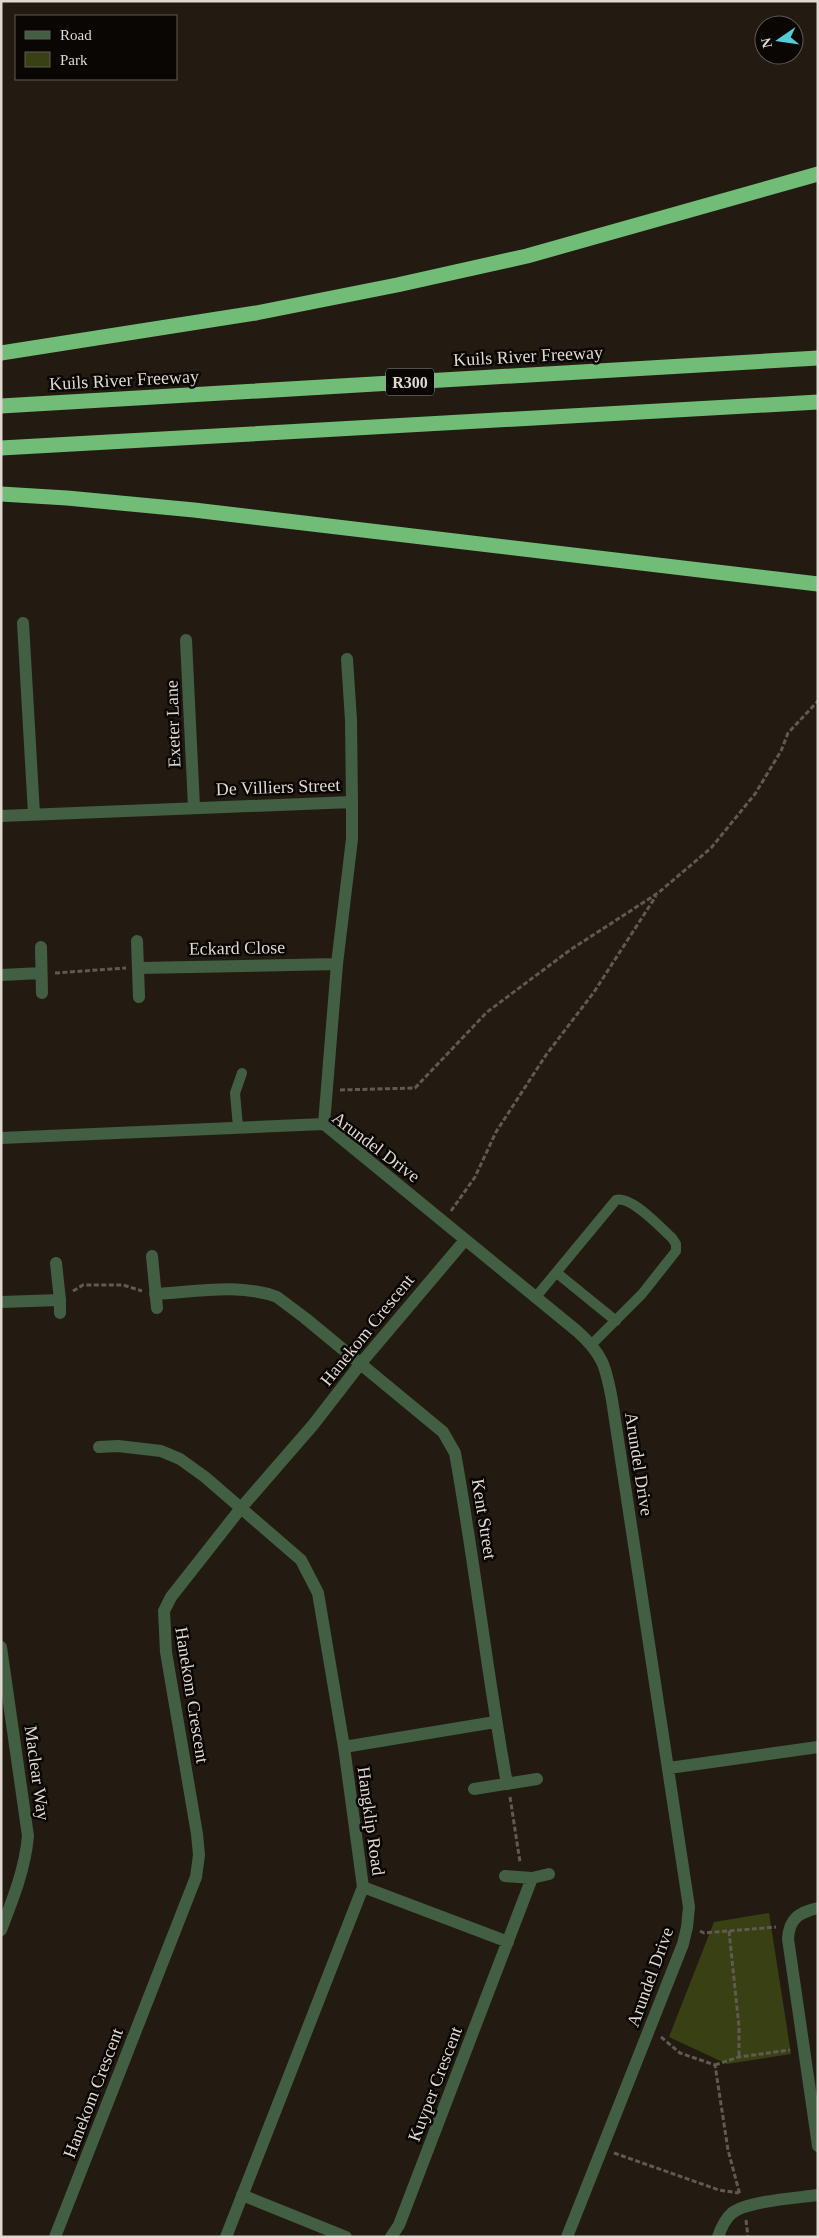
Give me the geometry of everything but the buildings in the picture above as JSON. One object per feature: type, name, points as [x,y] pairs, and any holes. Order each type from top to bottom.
[{"type":"highway","points":[[1,353],[256,313],[397,286],[527,256],[818,174]]},
{"type":"highway","name":"Kuils River Freeway","points":[[1,406],[818,358]]},
{"type":"highway","points":[[1,448],[818,402]]},
{"type":"highway","points":[[1,494],[194,510],[818,584]]},
{"type":"street","points":[[23,623],[34,814]]},
{"type":"street","name":"Exeter Lane","points":[[186,640],[194,807]]},
{"type":"street","points":[[347,659],[351,720],[352,802]]},
{"type":"street","name":"De Villiers Street","points":[[1,816],[352,802],[352,839],[337,964],[324,1124]]},
{"type":"street","points":[[137,941],[139,968],[138,997]]},
{"type":"street","points":[[41,947],[42,993]]},
{"type":"street","name":"Eckard Close","points":[[139,968],[337,964]]},
{"type":"street","points":[[1,975],[41,973]]},
{"type":"street","name":"Arundel Drive","points":[[1,1138],[324,1124],[592,1344],[603,1360],[688,1890],[688,1927],[567,2237]]},
{"type":"street","name":"Hanekom Crescent","points":[[56,2237],[196,1876],[199,1855],[197,1834],[166,1652],[164,1611],[171,1597],[241,1508],[313,1425],[361,1363],[466,1240]]},
{"type":"street","points":[[152,1256],[157,1308]]},
{"type":"street","points":[[1,1302],[60,1306],[56,1263]]},
{"type":"street","name":"Kent Street","points":[[155,1294],[246,1290],[264,1292],[277,1297],[306,1318],[443,1432],[455,1452],[495,1722],[507,1784]]},
{"type":"street","name":"Hangklip Road","points":[[99,1446],[118,1446],[161,1451],[180,1459],[301,1560],[312,1578],[318,1593],[344,1747],[363,1887],[226,2237]]},
{"type":"street","name":"Maclear Way","points":[[1,1647],[28,1836],[26,1855],[18,1885],[1,1930]]},
{"type":"street","points":[[344,1747],[495,1722]]},
{"type":"street","points":[[669,1768],[818,1747]]},
{"type":"street","points":[[474,1789],[537,1779]]},
{"type":"street","points":[[504,1876],[528,1878],[549,1874]]},
{"type":"street","name":"Kuyper Crescent","points":[[390,2237],[399,2225],[508,1942],[528,1878]]},
{"type":"street","points":[[363,1887],[508,1942]]},
{"type":"street","points":[[818,1908],[798,1914],[789,1928],[788,1939],[818,2146]]},
{"type":"street","points":[[242,2195],[346,2237]]},
{"type":"street","points":[[718,2237],[725,2221],[732,2213],[744,2207],[818,2195]]},
{"type":"lane","points":[[238,1127],[235,1094],[242,1073]]},
{"type":"lane","points":[[536,1298],[616,1200],[622,1198],[631,1202],[672,1238],[676,1244],[676,1251],[642,1294],[592,1344]]},
{"type":"lane","points":[[557,1273],[616,1321]]},
{"type":"path","points":[[326,1091],[415,1088],[487,1012],[570,950],[658,893],[711,848],[755,794],[780,751],[788,733],[818,702]]},
{"type":"path","points":[[443,1222],[475,1177],[496,1132],[546,1055],[594,992],[658,893]]},
{"type":"path","points":[[41,973],[139,968]]},
{"type":"path","points":[[60,1306],[83,1285],[123,1285],[155,1294]]},
{"type":"path","points":[[507,1784],[528,1878]]},
{"type":"path","points":[[688,1927],[704,1933],[770,1926],[789,1928]]},
{"type":"path","points":[[729,1931],[739,2027],[739,2057]]},
{"type":"path","points":[[649,2031],[665,2039],[680,2053],[715,2065],[739,2057],[804,2048]]},
{"type":"path","points":[[715,2065],[728,2150],[744,2207],[748,2237]]},
{"type":"path","points":[[603,2147],[619,2155],[719,2190],[739,2193]]},
{"type":"green space","points":[[769,1913],[791,2054],[727,2064],[669,2037],[714,1922]]}]
